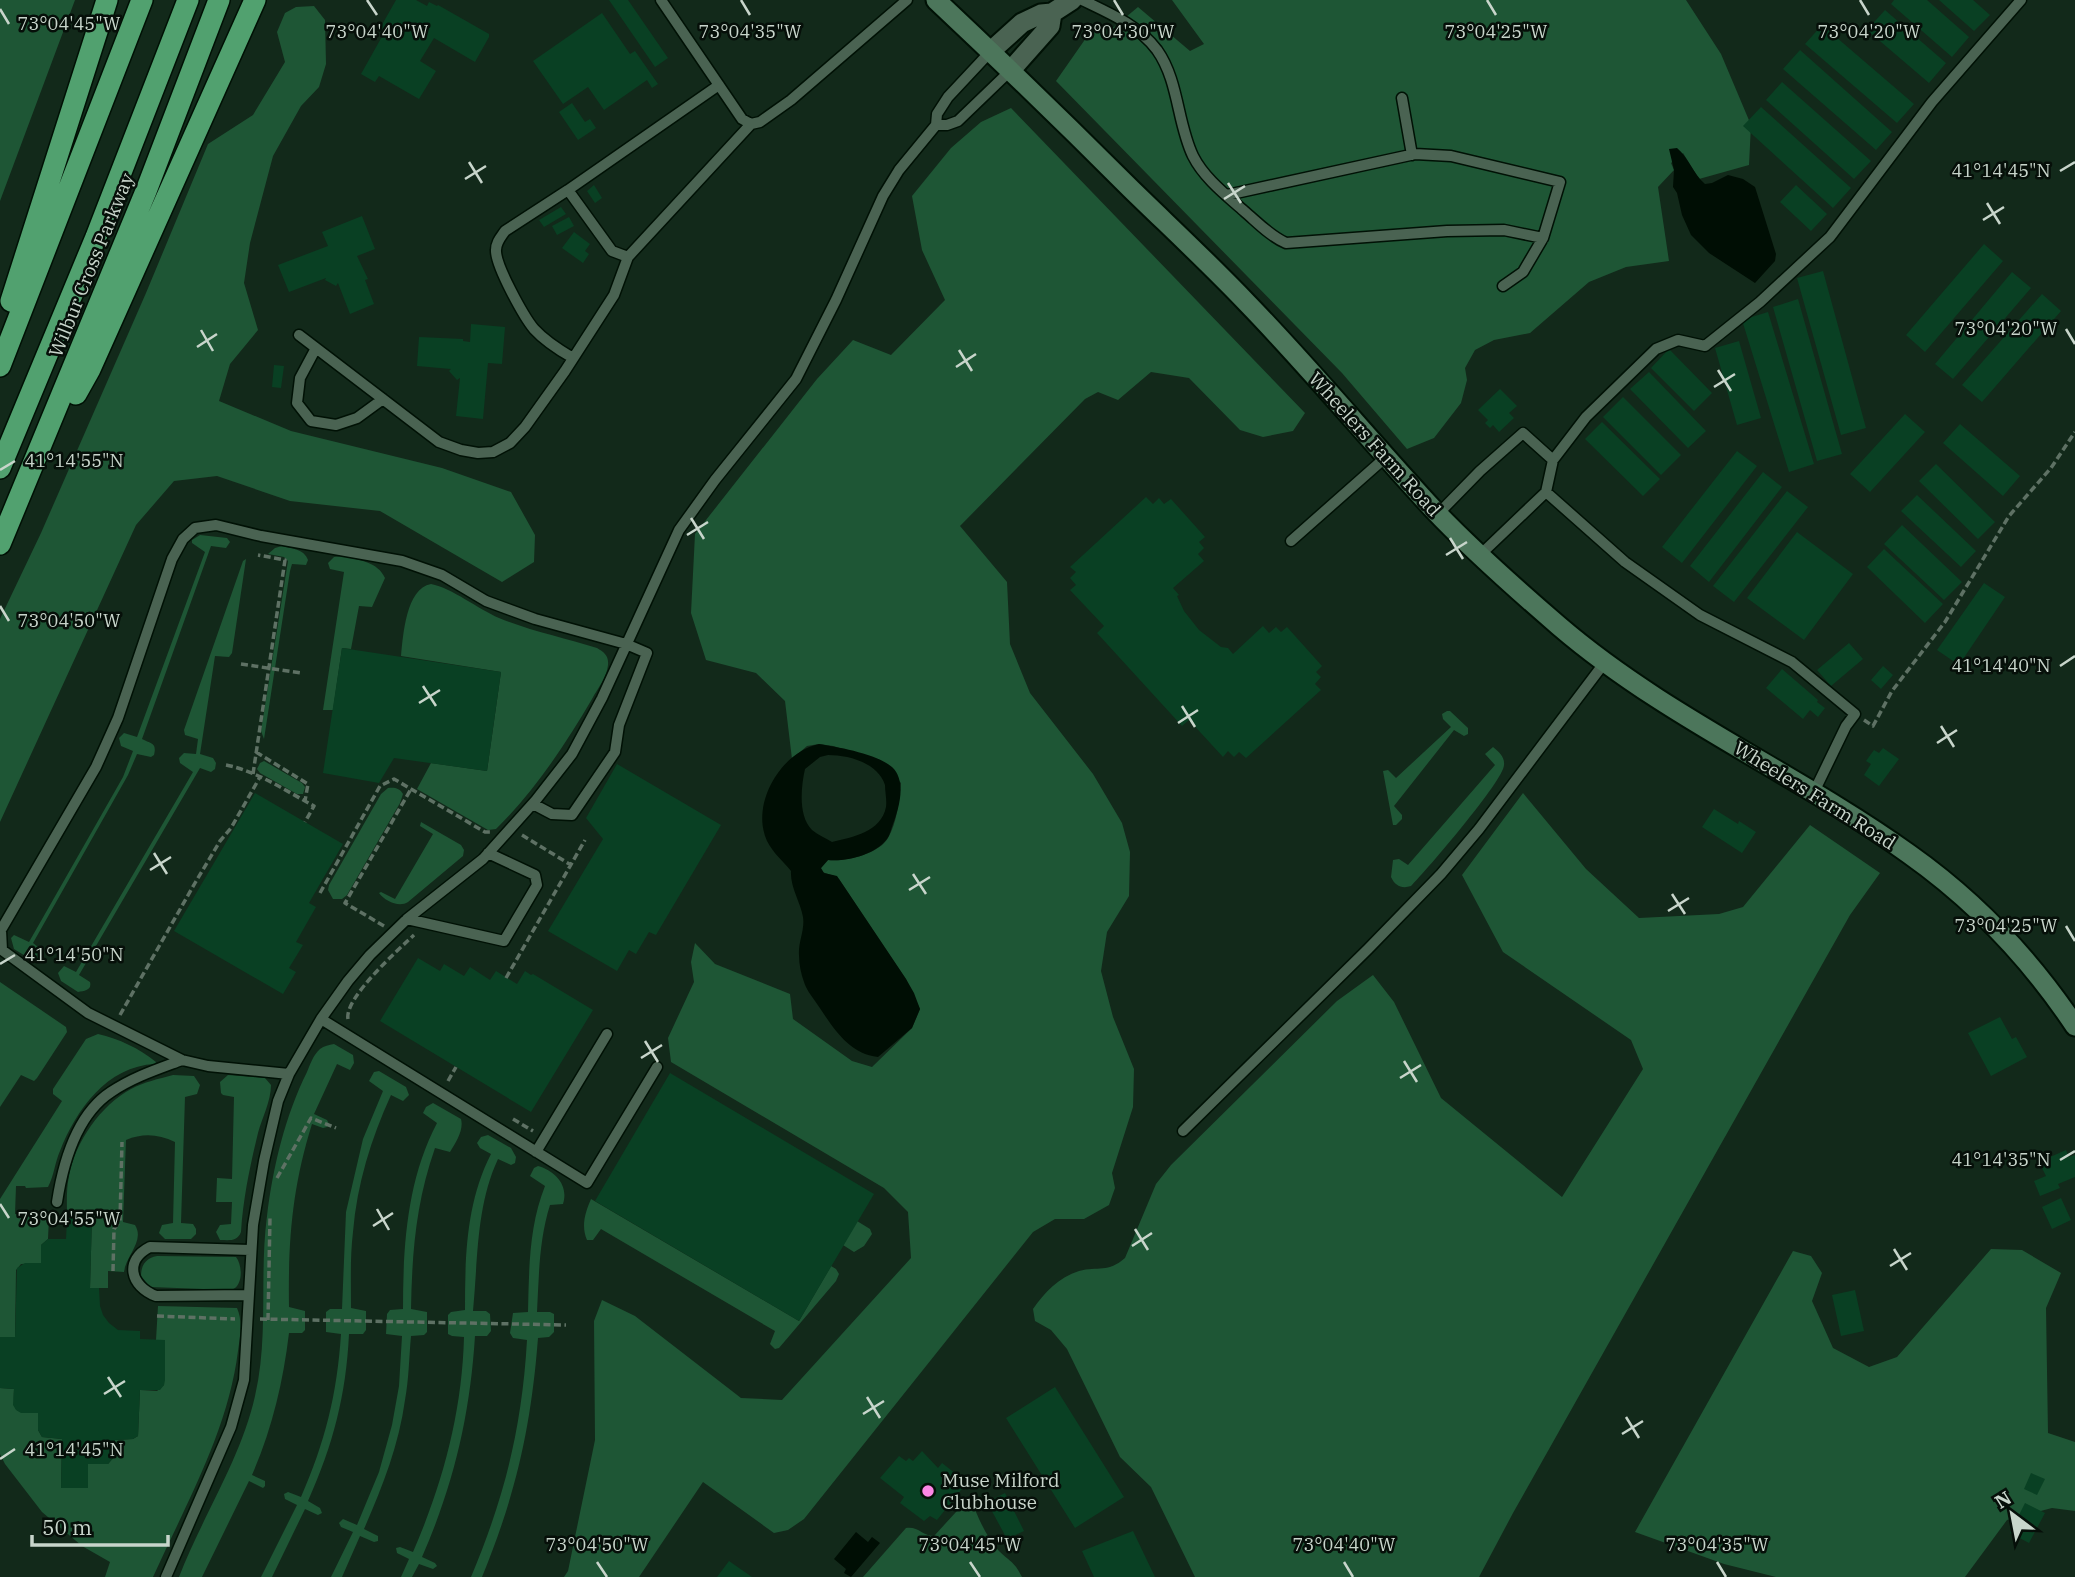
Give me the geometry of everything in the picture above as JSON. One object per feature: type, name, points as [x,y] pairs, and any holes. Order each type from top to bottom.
[{"type":"highway","points":[[0,337],[107,0]]},
{"type":"highway","points":[[0,366],[142,0]]},
{"type":"highway","name":"Wilbur Cross Parkway","points":[[0,468],[96,237],[188,0]]},
{"type":"highway","name":"Wilbur Cross Parkway","points":[[0,544],[146,191],[219,0]]},
{"type":"highway","points":[[19,501],[90,369],[255,0]]},
{"type":"main road","name":"Wheelers Farm Road","points":[[936,0],[1248,303],[1385,457],[1480,555],[1562,628],[1605,662],[1717,736],[1814,792],[1913,857],[1980,913],[2042,980],[2075,1026]]},
{"type":"street","points":[[991,51],[1022,23],[1041,14],[1052,13],[1072,0]]},
{"type":"street","points":[[1011,70],[1050,26],[1052,13]]},
{"type":"lane","points":[[661,0],[742,119],[751,124]]},
{"type":"lane","points":[[299,335],[439,442],[478,453],[493,452],[510,443],[525,427],[614,295],[628,257],[751,124],[760,122],[791,100],[907,0]]},
{"type":"lane","points":[[1082,0],[1142,33],[1158,51],[1170,77],[1193,157],[1204,173],[1275,239],[1286,243],[1447,231],[1504,230],[1544,238]]},
{"type":"lane","points":[[1480,555],[1546,492],[1553,460],[1586,417],[1656,349],[1678,340],[1704,346],[1760,302],[1830,237],[1933,102],[2021,0]]},
{"type":"lane","points":[[166,1577],[231,1427],[244,1380],[250,1250],[264,1161],[278,1101],[289,1074],[321,1019],[362,964],[407,919],[488,853],[533,804],[572,754],[602,698],[679,530],[715,480],[796,379],[836,300],[883,196],[899,170],[936,125],[937,114],[948,97],[991,51]]},
{"type":"lane","points":[[936,125],[958,121],[1011,70]]},
{"type":"lane","points":[[573,358],[551,345],[532,327],[498,267],[496,252],[499,239],[505,231],[719,85]]},
{"type":"lane","points":[[1402,98],[1412,155]]},
{"type":"lane","points":[[1227,195],[1412,155],[1451,156],[1560,181],[1544,238],[1522,272],[1503,286]]},
{"type":"lane","points":[[568,190],[612,251],[628,257]]},
{"type":"lane","points":[[316,348],[300,378],[297,403],[311,421],[335,425],[357,418],[383,399]]},
{"type":"lane","points":[[1438,514],[1480,471],[1523,433],[1553,460]]},
{"type":"lane","points":[[1291,541],[1385,457]]},
{"type":"lane","points":[[1546,492],[1625,562],[1700,615],[1792,662],[1855,714],[1846,726],[1814,792]]},
{"type":"lane","points":[[289,1074],[208,1066],[182,1060],[89,1013],[2,950],[1,930],[96,768],[118,718],[173,559],[183,539],[195,528],[216,525],[261,536],[402,561],[442,575],[486,601],[535,619],[626,644],[648,653],[618,725],[615,752],[572,815],[552,814],[533,804]]},
{"type":"lane","points":[[1183,1131],[1441,874],[1479,829],[1605,662]]},
{"type":"lane","points":[[407,919],[504,941],[537,885],[535,875],[488,853]]},
{"type":"lane","points":[[321,1019],[587,1183],[657,1067]]},
{"type":"lane","points":[[536,1152],[607,1034]]},
{"type":"lane","points":[[57,1202],[60,1179],[70,1150],[78,1131],[92,1111],[110,1093],[145,1074],[182,1060]]},
{"type":"lane","points":[[248,1295],[156,1296],[139,1285],[135,1278],[134,1265],[141,1251],[150,1247],[250,1250]]},
{"type":"path","points":[[1855,714],[1873,726],[1892,691],[1945,622],[2009,516],[2051,468],[2075,432]]},
{"type":"path","points":[[253,774],[285,560],[258,555]]},
{"type":"path","points":[[241,664],[301,673]]},
{"type":"path","points":[[256,752],[307,783],[304,801]]},
{"type":"path","points":[[226,765],[238,767],[260,777],[314,806],[305,822]]},
{"type":"path","points":[[113,1026],[201,872],[231,828],[260,777]]},
{"type":"path","points":[[320,893],[380,786],[394,779],[485,832],[526,836],[571,865]]},
{"type":"path","points":[[345,903],[411,789]]},
{"type":"path","points":[[506,978],[585,840]]},
{"type":"path","points":[[351,1023],[347,1010],[361,990],[414,935]]},
{"type":"path","points":[[448,1081],[456,1067]]},
{"type":"path","points":[[275,1189],[277,1175],[311,1118],[336,1128]]},
{"type":"path","points":[[513,1119],[545,1138]]},
{"type":"path","points":[[113,1272],[114,1229],[120,1221],[122,1142]]},
{"type":"path","points":[[268,1320],[271,1212]]},
{"type":"path","points":[[157,1316],[566,1325]]},
{"type":"green space","points":[[0,0],[75,0],[0,201]]},
{"type":"green space","points":[[1172,0],[1686,0],[1721,54],[1751,125],[1749,165],[1699,179],[1683,153],[1671,163],[1674,170],[1658,187],[1669,261],[1626,267],[1589,282],[1530,333],[1494,340],[1475,350],[1465,368],[1467,380],[1461,403],[1434,438],[1407,449],[1342,373],[1056,81],[1093,28],[1114,27],[1138,7],[1190,51],[1204,44]]},
{"type":"green space","points":[[314,6],[325,20],[326,64],[319,87],[301,106],[273,156],[250,243],[244,283],[258,330],[230,364],[219,401],[291,431],[442,468],[511,492],[535,535],[534,562],[502,582],[380,511],[290,501],[217,476],[174,481],[136,525],[0,822],[0,619],[41,533],[208,144],[253,115],[285,62],[277,32],[285,13],[296,7]]},
{"type":"green space","points":[[1011,108],[1305,413],[1293,431],[1263,437],[1240,430],[1189,378],[1151,372],[1118,400],[1098,392],[1085,399],[960,526],[1007,582],[1010,644],[1030,693],[1093,774],[1122,823],[1130,852],[1129,896],[1107,932],[1101,971],[1113,1017],[1134,1069],[1133,1107],[1112,1173],[1115,1188],[1109,1205],[1084,1219],[1055,1219],[1033,1232],[804,1519],[788,1530],[774,1533],[703,1482],[639,1577],[564,1577],[568,1571],[595,1440],[594,1321],[602,1300],[635,1316],[741,1398],[782,1400],[911,1258],[908,1212],[884,1188],[671,1062],[668,1038],[694,982],[691,962],[695,943],[715,964],[790,994],[793,1019],[852,1061],[872,1067],[912,1028],[920,1009],[906,979],[839,879],[821,871],[828,860],[861,856],[884,844],[896,819],[901,783],[880,760],[833,746],[807,746],[792,759],[785,701],[756,673],[706,660],[691,613],[695,534],[817,379],[853,340],[891,355],[945,300],[922,250],[912,196],[951,148],[981,122]]},
{"type":"green space","points":[[200,535],[227,538],[230,542],[226,548],[211,546],[142,739],[154,746],[154,755],[151,757],[137,754],[128,775],[33,943],[43,951],[44,957],[35,962],[14,949],[11,938],[14,935],[29,942],[123,777],[133,751],[121,746],[119,738],[124,733],[137,737],[205,552],[192,543],[192,540]]},
{"type":"green space","points":[[282,546],[301,552],[308,560],[306,565],[292,564],[290,571],[264,739],[261,731],[288,561],[284,557],[268,554]]},
{"type":"green space","points":[[343,556],[373,565],[385,578],[372,607],[359,606],[351,649],[342,648],[333,710],[323,710],[344,572],[330,569],[328,563],[334,557]]},
{"type":"green space","points":[[246,559],[232,653],[229,657],[215,656],[200,754],[213,758],[215,769],[211,772],[200,768],[79,975],[90,982],[90,987],[78,992],[61,981],[58,973],[64,966],[76,972],[193,772],[180,763],[179,758],[184,753],[196,754],[198,739],[185,735],[184,730],[243,561]]},
{"type":"green space","points":[[431,584],[511,623],[597,648],[608,659],[602,682],[560,751],[523,800],[496,829],[488,830],[417,789],[431,763],[487,771],[501,672],[401,656],[411,603],[423,587]]},
{"type":"green space","points":[[1447,711],[1468,728],[1468,734],[1464,736],[1454,730],[1394,806],[1402,819],[1393,825],[1383,771],[1388,770],[1396,778],[1451,727],[1443,719],[1442,714]]},
{"type":"green space","points":[[1493,747],[1503,757],[1504,765],[1492,788],[1411,886],[1397,885],[1391,877],[1393,860],[1399,859],[1408,865],[1495,765],[1485,754]]},
{"type":"green space","points":[[264,761],[302,783],[305,787],[303,794],[297,794],[260,773],[257,769]]},
{"type":"green space","points":[[388,788],[397,788],[402,792],[400,803],[347,895],[342,899],[333,899],[328,890],[329,885],[381,794]]},
{"type":"green space","points":[[1523,793],[1586,869],[1639,918],[1719,914],[1743,907],[1810,825],[1880,873],[1850,915],[1479,1577],[1195,1577],[1151,1487],[1120,1457],[1067,1349],[1051,1330],[1035,1321],[1033,1309],[1047,1292],[1065,1277],[1079,1271],[1113,1266],[1125,1258],[1156,1184],[1171,1165],[1337,1001],[1373,975],[1394,1002],[1441,1098],[1562,1197],[1643,1069],[1631,1040],[1503,952],[1462,875]]},
{"type":"green space","points":[[421,822],[461,845],[463,856],[408,902],[392,903],[379,893],[395,899],[433,834],[420,826]]},
{"type":"green space","points":[[0,982],[66,1027],[67,1032],[37,1078],[34,1081],[21,1075],[0,1107]]},
{"type":"green space","points":[[98,1034],[143,1052],[156,1062],[122,1073],[108,1082],[84,1106],[58,1155],[48,1187],[16,1186],[15,1214],[49,1217],[48,1239],[41,1245],[41,1263],[21,1264],[16,1270],[15,1337],[0,1337],[0,1199],[62,1101],[53,1094],[53,1089],[86,1039]]},
{"type":"green space","points":[[334,1044],[353,1055],[354,1063],[350,1070],[337,1064],[314,1114],[327,1120],[329,1124],[323,1128],[312,1124],[300,1170],[289,1260],[289,1307],[305,1311],[305,1330],[302,1333],[289,1333],[276,1406],[252,1475],[265,1481],[265,1486],[263,1488],[249,1481],[202,1577],[179,1577],[231,1465],[255,1396],[262,1351],[267,1216],[276,1161],[286,1124],[314,1057],[322,1048]]},
{"type":"green space","points":[[379,1071],[406,1087],[409,1095],[403,1101],[391,1095],[371,1145],[358,1197],[351,1251],[351,1308],[366,1311],[366,1330],[363,1334],[349,1334],[345,1378],[337,1420],[325,1460],[308,1501],[320,1508],[322,1513],[318,1515],[305,1509],[272,1577],[261,1577],[297,1505],[285,1499],[284,1494],[288,1492],[301,1497],[317,1457],[328,1418],[341,1334],[326,1332],[326,1312],[330,1309],[342,1309],[346,1212],[363,1139],[383,1091],[369,1081],[374,1072]]},
{"type":"green space","points":[[173,1075],[194,1076],[200,1085],[197,1094],[185,1097],[181,1223],[193,1224],[196,1234],[191,1239],[165,1239],[159,1233],[162,1225],[173,1223],[175,1142],[150,1135],[126,1140],[123,1222],[135,1225],[138,1237],[124,1272],[108,1271],[108,1288],[90,1288],[92,1216],[73,1214],[67,1220],[68,1181],[77,1150],[91,1126],[120,1096],[141,1084]]},
{"type":"green space","points":[[228,1075],[265,1078],[271,1085],[250,1170],[241,1232],[235,1239],[220,1240],[216,1232],[220,1225],[231,1224],[232,1202],[216,1202],[217,1178],[232,1179],[234,1097],[221,1093],[220,1082]]},
{"type":"green space","points":[[433,1103],[461,1119],[462,1123],[459,1136],[450,1152],[435,1148],[419,1208],[412,1268],[411,1309],[427,1312],[427,1332],[424,1335],[411,1336],[399,1433],[364,1529],[378,1536],[378,1541],[360,1536],[342,1577],[331,1577],[353,1532],[341,1527],[339,1523],[343,1519],[357,1525],[379,1472],[392,1425],[399,1386],[402,1336],[386,1334],[387,1314],[390,1310],[403,1309],[406,1237],[413,1190],[419,1167],[437,1123],[423,1113],[426,1107]]},
{"type":"green space","points":[[488,1135],[511,1148],[516,1157],[515,1163],[511,1165],[498,1159],[482,1214],[473,1311],[486,1311],[490,1314],[491,1331],[487,1336],[475,1336],[469,1394],[459,1449],[443,1503],[422,1557],[437,1566],[433,1569],[419,1564],[412,1577],[401,1577],[409,1559],[397,1553],[396,1548],[413,1552],[442,1473],[455,1420],[464,1337],[448,1334],[448,1315],[465,1310],[467,1250],[472,1211],[476,1192],[491,1154],[477,1143],[481,1137]]},
{"type":"green space","points":[[538,1166],[555,1175],[564,1191],[563,1204],[550,1205],[539,1271],[537,1312],[554,1314],[554,1332],[549,1337],[538,1338],[531,1402],[513,1489],[482,1577],[471,1577],[510,1461],[521,1402],[527,1340],[513,1338],[510,1333],[513,1313],[528,1312],[533,1232],[545,1186],[530,1176]]},
{"type":"green space","points":[[591,1199],[799,1321],[831,1266],[839,1274],[779,1348],[775,1349],[770,1344],[775,1331],[601,1229],[593,1240],[587,1240],[584,1230]]},
{"type":"green space","points":[[857,1221],[870,1229],[872,1234],[864,1246],[854,1252],[843,1245]]},
{"type":"green space","points":[[1991,1249],[2022,1250],[2061,1273],[2046,1308],[2048,1433],[2075,1442],[2075,1511],[2052,1508],[2007,1520],[1965,1577],[1776,1577],[1724,1564],[1635,1532],[1793,1251],[1811,1256],[1822,1273],[1812,1301],[1833,1348],[1869,1367],[1897,1357]]},
{"type":"green space","points":[[157,1256],[236,1257],[241,1271],[240,1281],[231,1290],[150,1287],[141,1276],[142,1269],[147,1260]]},
{"type":"green space","points":[[158,1306],[237,1308],[241,1329],[233,1381],[204,1467],[153,1577],[105,1577],[110,1562],[82,1546],[42,1512],[5,1464],[0,1454],[0,1388],[14,1389],[17,1410],[38,1413],[38,1430],[42,1437],[62,1439],[61,1488],[87,1488],[88,1464],[108,1464],[114,1457],[115,1440],[138,1436],[140,1390],[157,1391],[164,1385],[165,1340],[156,1340]]},
{"type":"green space","points":[[967,1500],[971,1500],[994,1545],[1022,1577],[863,1577],[906,1528],[914,1528],[934,1536]]},
{"type":"shaded area","points":[[1677,148],[1705,184],[1728,175],[1743,179],[1755,187],[1776,254],[1775,261],[1755,283],[1709,253],[1691,235],[1673,187],[1674,170],[1669,149]]},
{"type":"shaded area","points":[[819,744],[867,755],[892,767],[899,780],[899,803],[890,834],[882,845],[851,858],[828,860],[821,868],[824,873],[837,876],[906,979],[920,1009],[912,1028],[878,1057],[867,1055],[849,1044],[827,1019],[806,987],[799,958],[803,917],[791,871],[769,845],[763,827],[766,796],[772,782],[792,757]],"holes":[[[836,755],[862,762],[876,771],[885,785],[886,804],[883,815],[872,828],[832,842],[814,832],[808,824],[804,817],[802,793],[805,769],[820,757]]]},
{"type":"shaded area","points":[[856,1532],[868,1542],[872,1537],[880,1543],[851,1577],[844,1573],[846,1569],[834,1559]]},
{"type":"building","points":[[396,0],[416,0],[427,6],[429,2],[438,5],[489,34],[475,62],[434,38],[420,61],[436,71],[419,99],[379,76],[375,82],[361,74],[384,33],[379,30]]},
{"type":"building","points":[[609,0],[628,0],[668,58],[655,67]]},
{"type":"building","points":[[1894,0],[1927,0],[1969,37],[1952,57],[1891,4]]},
{"type":"building","points":[[1939,0],[1973,0],[1990,15],[1974,31]]},
{"type":"building","points":[[1885,10],[1946,63],[1929,83],[1867,30]]},
{"type":"building","points":[[602,13],[630,54],[635,51],[658,84],[652,88],[647,80],[604,110],[588,87],[563,104],[533,61]]},
{"type":"building","points":[[1822,25],[1914,104],[1897,123],[1805,44]]},
{"type":"building","points":[[1800,50],[1892,132],[1876,150],[1783,69]]},
{"type":"building","points":[[1782,82],[1871,161],[1854,179],[1766,100]]},
{"type":"building","points":[[572,103],[585,122],[590,119],[596,128],[578,140],[559,112]]},
{"type":"building","points":[[1761,107],[1851,188],[1833,208],[1743,126]]},
{"type":"building","points":[[594,185],[602,198],[595,203],[587,191]]},
{"type":"building","points":[[1796,185],[1827,214],[1811,231],[1780,202]]},
{"type":"building","points":[[561,207],[566,214],[544,227],[539,220]]},
{"type":"building","points":[[362,216],[375,249],[357,256],[368,279],[365,280],[374,304],[350,314],[338,283],[336,286],[325,280],[326,278],[289,292],[278,265],[328,246],[322,232]]},
{"type":"building","points":[[569,217],[574,226],[557,235],[552,226]]},
{"type":"building","points":[[574,232],[590,244],[585,251],[589,254],[583,263],[562,248]]},
{"type":"building","points":[[1984,244],[2003,261],[1925,352],[1906,335]]},
{"type":"building","points":[[1823,271],[1866,428],[1841,435],[1797,278]]},
{"type":"building","points":[[2012,272],[2031,288],[1953,379],[1935,364]]},
{"type":"building","points":[[2042,294],[2061,311],[1982,402],[1962,385]]},
{"type":"building","points":[[1798,299],[1842,454],[1817,461],[1773,307]]},
{"type":"building","points":[[1768,312],[1814,464],[1789,472],[1742,320]]},
{"type":"building","points":[[471,324],[505,327],[502,364],[488,363],[483,419],[456,416],[460,378],[457,380],[449,371],[451,369],[417,366],[419,337],[463,339],[470,342]]},
{"type":"building","points":[[1739,341],[1761,418],[1737,425],[1715,348]]},
{"type":"building","points":[[1669,349],[1712,393],[1694,411],[1651,368]]},
{"type":"building","points":[[274,365],[284,366],[281,388],[272,387]]},
{"type":"building","points":[[1649,372],[1706,431],[1688,448],[1630,389]]},
{"type":"building","points":[[1500,389],[1517,406],[1509,413],[1514,418],[1499,432],[1493,425],[1490,428],[1485,423],[1488,420],[1478,410]]},
{"type":"building","points":[[1623,397],[1681,455],[1661,475],[1603,417]]},
{"type":"building","points":[[1905,414],[1925,432],[1870,492],[1850,474]]},
{"type":"building","points":[[1602,422],[1660,479],[1643,496],[1585,439]]},
{"type":"building","points":[[1960,424],[2020,476],[2003,496],[1943,443]]},
{"type":"building","points":[[1737,451],[1757,466],[1682,563],[1662,547]]},
{"type":"building","points":[[1936,464],[1995,522],[1978,539],[1919,481]]},
{"type":"building","points":[[1763,472],[1782,487],[1709,582],[1690,566]]},
{"type":"building","points":[[1787,491],[1808,507],[1734,602],[1713,586]]},
{"type":"building","points":[[1917,495],[1976,551],[1961,567],[1901,511]]},
{"type":"building","points":[[1146,497],[1153,504],[1159,498],[1164,504],[1171,499],[1205,537],[1199,542],[1204,548],[1198,554],[1204,561],[1173,588],[1179,595],[1177,596],[1184,611],[1199,630],[1233,654],[1263,626],[1269,633],[1276,627],[1281,632],[1287,627],[1322,666],[1316,672],[1321,677],[1315,684],[1321,690],[1246,758],[1239,752],[1234,757],[1228,751],[1223,757],[1189,720],[1182,726],[1097,633],[1104,626],[1070,590],[1076,585],[1070,578],[1076,572],[1070,567]]},
{"type":"building","points":[[1902,525],[1962,582],[1944,600],[1884,544]]},
{"type":"building","points":[[1797,532],[1853,574],[1804,640],[1747,598]]},
{"type":"building","points":[[1884,549],[1943,604],[1925,623],[1867,567]]},
{"type":"building","points":[[1984,583],[2005,597],[1959,665],[1937,650]]},
{"type":"building","points":[[1849,643],[1863,659],[1831,686],[1817,670]]},
{"type":"building","points":[[342,648],[501,672],[487,771],[394,758],[379,783],[323,773]]},
{"type":"building","points":[[1883,666],[1893,675],[1881,689],[1871,680]]},
{"type":"building","points":[[1782,669],[1825,708],[1818,717],[1810,710],[1803,719],[1766,688]]},
{"type":"building","points":[[1883,748],[1899,759],[1879,786],[1864,775],[1871,764],[1866,761],[1874,750],[1879,753]]},
{"type":"building","points":[[617,764],[721,825],[656,935],[649,932],[636,954],[629,950],[617,971],[548,931],[603,839],[586,818]]},
{"type":"building","points":[[255,793],[343,844],[309,903],[316,907],[296,942],[303,945],[289,968],[296,972],[283,994],[174,931]]},
{"type":"building","points":[[1714,809],[1756,832],[1742,853],[1702,827]]},
{"type":"building","points":[[418,958],[440,971],[444,964],[464,976],[470,967],[490,980],[496,971],[517,984],[525,971],[593,1010],[531,1112],[380,1021]]},
{"type":"building","points":[[2000,1017],[2012,1039],[2016,1037],[2027,1057],[1991,1076],[1968,1033]]},
{"type":"building","points":[[670,1073],[874,1194],[799,1321],[595,1201]]},
{"type":"building","points":[[2066,1150],[2069,1157],[2075,1155],[2075,1177],[2058,1184],[2060,1188],[2040,1196],[2034,1181],[2046,1176],[2039,1162]]},
{"type":"building","points":[[2061,1198],[2071,1220],[2052,1229],[2042,1207]]},
{"type":"building","points":[[73,1214],[92,1216],[90,1288],[99,1288],[103,1315],[118,1330],[140,1331],[140,1339],[165,1340],[164,1385],[160,1390],[140,1390],[138,1436],[115,1440],[114,1457],[108,1464],[88,1464],[88,1488],[61,1488],[62,1439],[42,1437],[38,1430],[38,1413],[21,1413],[16,1410],[13,1405],[14,1389],[0,1388],[0,1337],[15,1337],[17,1268],[25,1263],[41,1263],[41,1245],[48,1239],[66,1239],[67,1220]]},
{"type":"building","points":[[1855,1290],[1864,1331],[1841,1336],[1832,1295]]},
{"type":"building","points":[[1055,1387],[1124,1497],[1075,1528],[1006,1418]]},
{"type":"building","name":"Muse Milford Clubhouse","points":[[922,1451],[938,1468],[942,1463],[965,1485],[937,1520],[930,1516],[924,1521],[900,1503],[904,1497],[880,1478],[899,1456],[906,1461],[909,1458],[913,1461]]},
{"type":"building","points":[[2031,1473],[2045,1479],[2037,1495],[2024,1489]]},
{"type":"building","points":[[1005,1493],[1024,1531],[1007,1539],[987,1502]]},
{"type":"building","points":[[2025,1503],[2045,1513],[2029,1543],[2010,1533]]},
{"type":"building","points":[[1133,1531],[1155,1577],[1094,1577],[1082,1551]]},
{"type":"building","points":[[729,1561],[752,1577],[717,1577]]},
{"type":"place","name":"Muse Milford Clubhouse","points":[[928,1491]]}]
